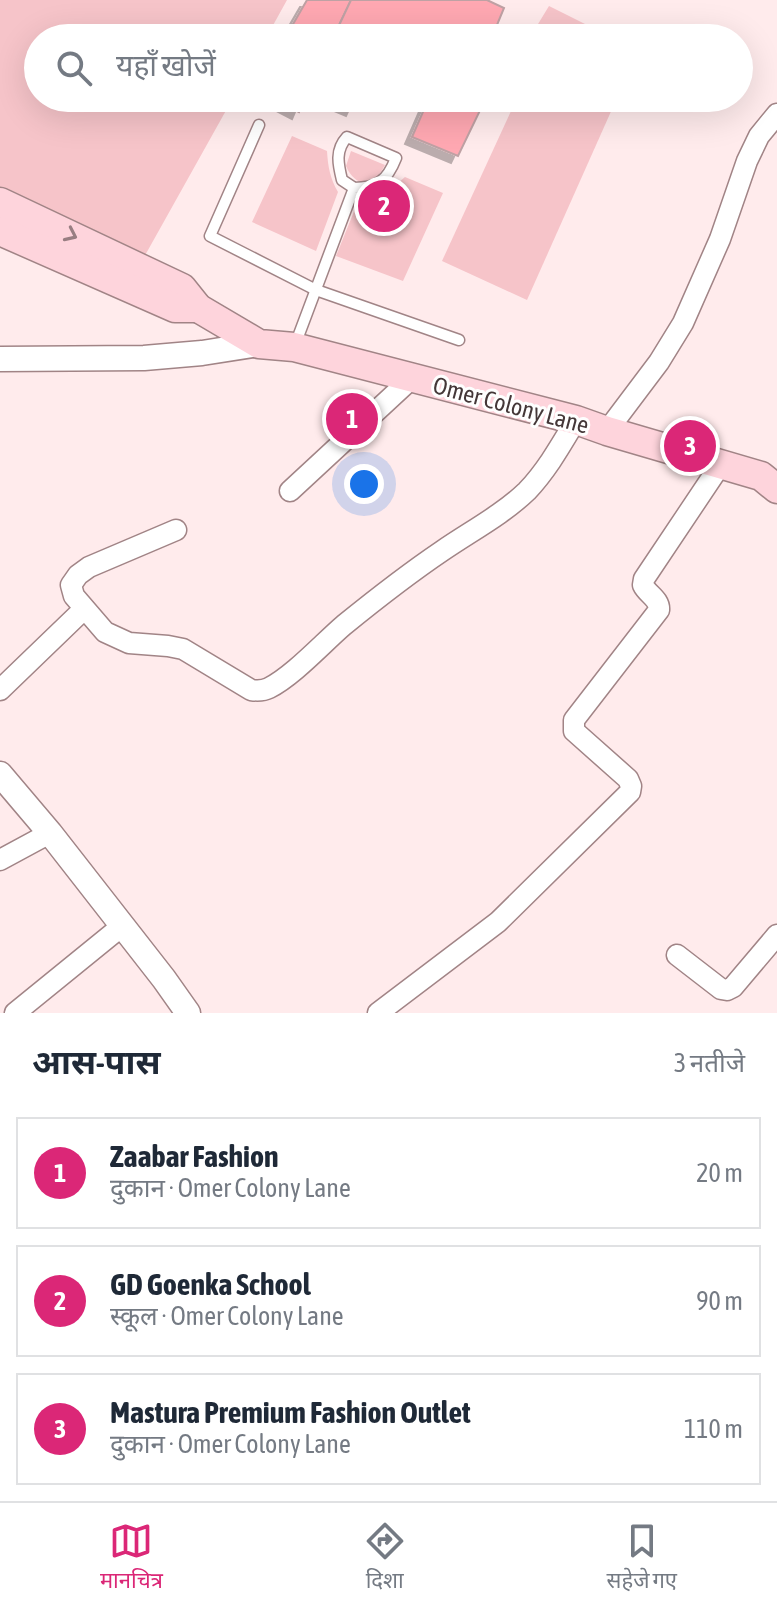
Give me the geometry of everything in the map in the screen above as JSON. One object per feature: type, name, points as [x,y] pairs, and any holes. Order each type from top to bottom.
[{"type":"main road","points":[[0,202],[182,288],[198,308],[259,344]]},
{"type":"main road","points":[[0,231],[175,308],[198,308]]},
{"type":"main road","name":"Omer Colony Lane","points":[[259,344],[294,347],[576,420],[772,479]]},
{"type":"street","points":[[607,431],[659,362],[683,323],[720,239],[747,161],[759,136],[777,114]]},
{"type":"street","points":[[0,359],[144,358],[259,344]]},
{"type":"street","points":[[290,491],[412,378]]},
{"type":"street","points":[[176,530],[89,567],[71,585],[74,596],[105,632],[129,643],[183,649],[251,690],[261,691],[270,687],[391,588],[511,505],[548,465],[576,420]]},
{"type":"street","points":[[385,1011],[498,922],[630,792],[628,779],[574,731],[574,720],[659,610],[657,602],[645,590],[644,579],[721,464]]},
{"type":"street","points":[[0,690],[84,609]]},
{"type":"street","points":[[0,774],[50,833],[188,1013]]},
{"type":"street","points":[[0,860],[50,833]]},
{"type":"street","points":[[15,1013],[122,926]]},
{"type":"street","points":[[677,955],[721,989],[727,990],[733,987],[777,935]]},
{"type":"lane","points":[[259,125],[210,236],[316,290],[459,340]]},
{"type":"lane","points":[[347,137],[396,158],[383,181],[368,188],[354,188],[342,180],[338,164],[341,144],[347,137]]},
{"type":"lane","points":[[294,347],[354,188]]},
{"type":"shaded area","points":[[0,0],[287,0],[274,24],[24,24],[24,112],[225,112],[143,259],[0,203]]},
{"type":"shaded area","points":[[549,6],[585,24],[538,24]]},
{"type":"shaded area","points":[[511,112],[611,112],[527,300],[442,261]]},
{"type":"shaded area","points":[[292,136],[327,151],[330,172],[338,192],[316,251],[252,222]]},
{"type":"shaded area","points":[[351,151],[385,165],[376,178],[365,182],[355,179],[346,166]]},
{"type":"shaded area","points":[[405,177],[443,193],[403,281],[336,256],[357,204],[385,194]]},
{"type":"building","points":[[307,0],[351,0],[340,24],[293,24]]},
{"type":"building","points":[[351,0],[487,0],[504,8],[497,24],[340,24]]},
{"type":"building","points":[[423,112],[479,112],[458,156],[412,137]]},
{"type":"place","name":"GD Goenka School","points":[[384,206]]},
{"type":"place","name":"Zaabar Fashion","points":[[352,419]]},
{"type":"place","name":"Mastura Premium Fashion Outlet","points":[[690,446]]}]
